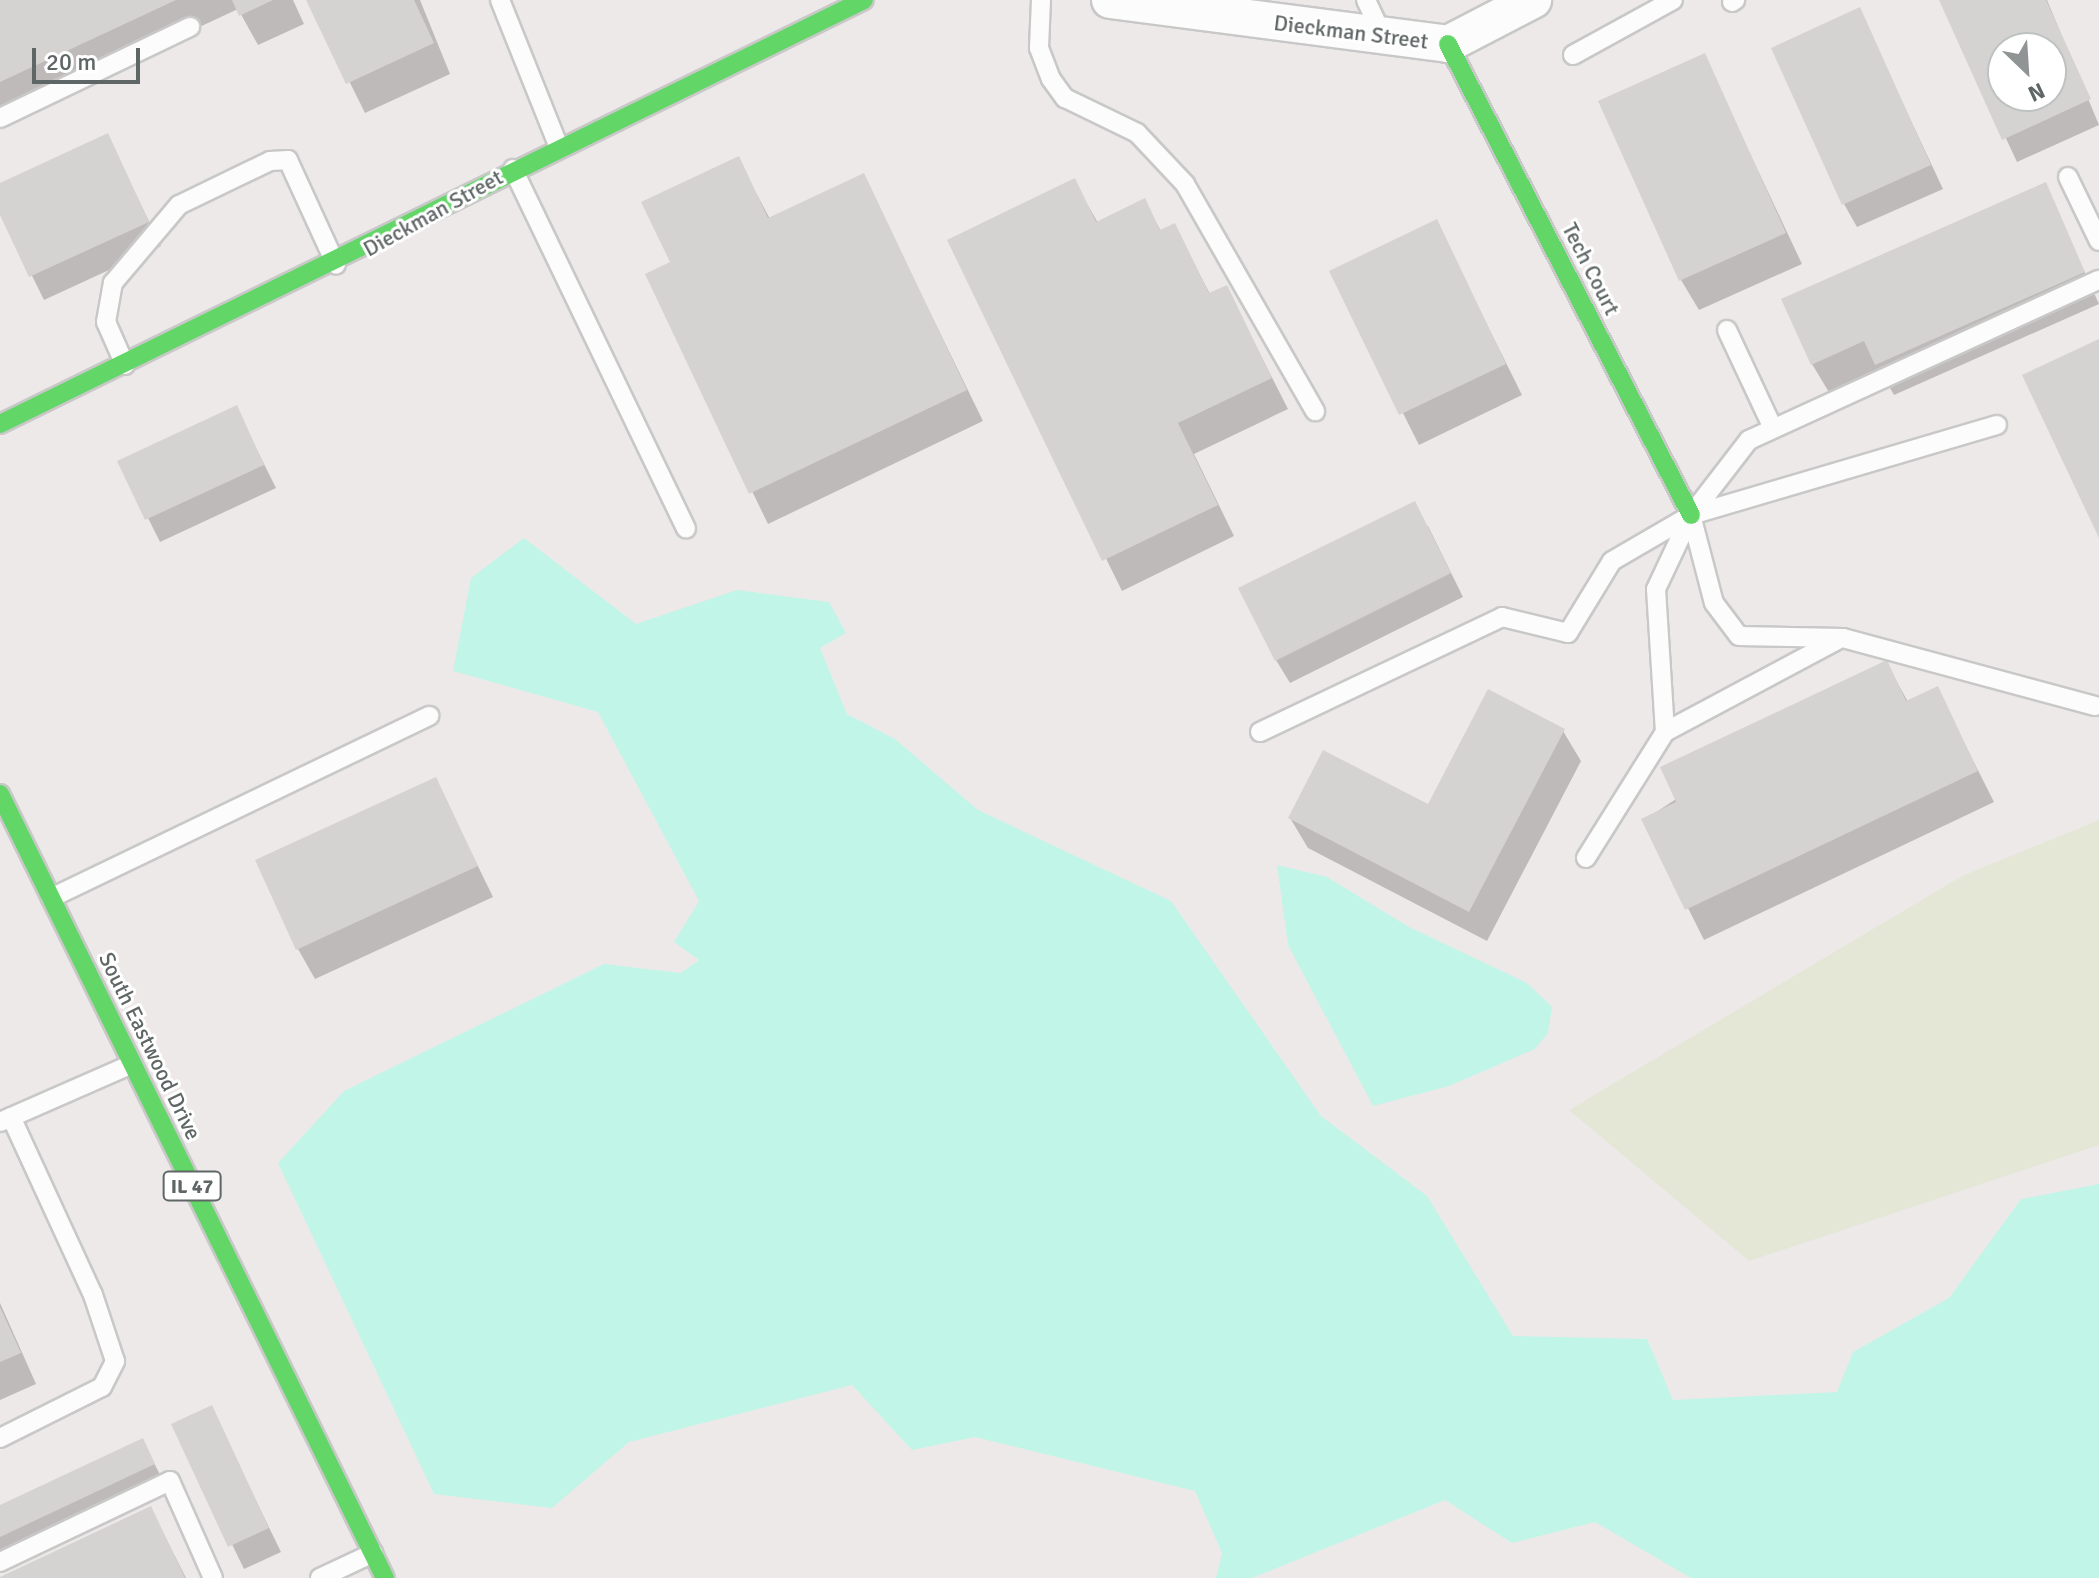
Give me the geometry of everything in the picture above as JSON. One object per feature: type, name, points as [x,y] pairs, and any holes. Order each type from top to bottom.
[{"type":"street","name":"Dieckman Street","points":[[0,424],[336,265],[558,145],[864,0]]},
{"type":"street","name":"Dieckman Street","points":[[1132,2],[1448,44],[1533,0]]},
{"type":"street","name":"Tech Court","points":[[1448,44],[1691,515]]},
{"type":"street","name":"South Eastwood Drive","points":[[0,794],[385,1578]]},
{"type":"lane","points":[[500,0],[558,145]]},
{"type":"lane","points":[[1041,0],[1039,48],[1051,79],[1065,98],[1137,133],[1185,184],[1315,411]]},
{"type":"lane","points":[[1366,0],[1383,36]]},
{"type":"lane","points":[[1573,55],[1673,0]]},
{"type":"lane","points":[[0,118],[190,27]]},
{"type":"lane","points":[[125,365],[106,322],[113,283],[179,205],[270,161],[288,160],[336,265]]},
{"type":"lane","points":[[513,169],[686,529]]},
{"type":"lane","points":[[2068,177],[2099,241]]},
{"type":"lane","points":[[1665,732],[1656,589],[1691,515],[1749,440],[2099,280]]},
{"type":"lane","points":[[1727,330],[1773,428]]},
{"type":"lane","points":[[1260,732],[1502,617],[1568,633],[1612,561],[1691,515],[1997,425]]},
{"type":"lane","points":[[1691,515],[1714,603],[1739,636],[1843,638],[2095,706]]},
{"type":"lane","points":[[1586,858],[1665,732],[1843,638]]},
{"type":"lane","points":[[51,898],[429,716]]},
{"type":"lane","points":[[0,1438],[102,1387],[115,1361],[6,1120],[132,1064]]},
{"type":"lane","points":[[0,1562],[170,1481],[213,1578]]},
{"type":"lane","points":[[320,1578],[373,1553]]},
{"type":"shaded area","points":[[524,538],[636,624],[737,590],[829,602],[846,633],[820,648],[847,714],[895,739],[978,810],[1171,901],[1321,1116],[1427,1196],[1513,1336],[1647,1339],[1673,1400],[1837,1392],[1853,1352],[1949,1298],[2021,1199],[2099,1184],[2099,1578],[1691,1578],[1595,1522],[1512,1543],[1445,1500],[1252,1578],[1216,1578],[1222,1553],[1195,1491],[975,1437],[912,1450],[852,1385],[629,1442],[552,1508],[434,1494],[278,1163],[344,1091],[604,964],[681,973],[699,960],[674,942],[699,901],[598,712],[453,671],[471,578]]},
{"type":"shaded area","points":[[2099,820],[2099,1145],[1749,1261],[1569,1110],[1962,876]]},
{"type":"shaded area","points":[[1277,865],[1327,877],[1409,927],[1527,983],[1552,1007],[1548,1033],[1535,1049],[1449,1086],[1373,1106],[1288,945]]},
{"type":"building","points":[[0,0],[176,0],[0,82]]},
{"type":"building","points":[[232,0],[273,0],[239,16]]},
{"type":"building","points":[[306,0],[414,0],[434,43],[346,84]]},
{"type":"building","points":[[1939,0],[2046,0],[2061,32],[1987,32],[1987,107]]},
{"type":"building","points":[[1860,7],[1931,165],[1842,205],[1771,48]]},
{"type":"building","points":[[2067,46],[2091,99],[2067,110]]},
{"type":"building","points":[[1705,53],[1786,233],[1679,281],[1598,101]]},
{"type":"building","points":[[1989,112],[2063,112],[2002,140]]},
{"type":"building","points":[[108,133],[149,222],[29,277],[0,215],[0,183]]},
{"type":"building","points":[[739,156],[768,218],[864,173],[967,390],[749,494],[645,274],[670,262],[641,202]]},
{"type":"building","points":[[1075,178],[1096,222],[1145,198],[1160,230],[1175,223],[1209,293],[1227,285],[1272,378],[1178,423],[1218,505],[1102,561],[947,240]]},
{"type":"building","points":[[2046,182],[2085,272],[1875,365],[1864,341],[1811,365],[1781,299]]},
{"type":"building","points":[[1437,219],[1506,364],[1399,415],[1329,271]]},
{"type":"building","points":[[2099,339],[2099,538],[2022,375]]},
{"type":"building","points":[[237,405],[264,465],[145,520],[117,461]]},
{"type":"building","points":[[1415,501],[1451,573],[1275,661],[1238,588]]},
{"type":"building","points":[[1887,660],[1906,701],[1938,686],[1978,771],[1685,910],[1641,819],[1676,802],[1660,767]]},
{"type":"building","points":[[1488,689],[1565,729],[1469,912],[1288,818],[1323,750],[1428,804]]},
{"type":"building","points":[[436,777],[478,866],[296,950],[255,860]]},
{"type":"building","points":[[0,1307],[21,1353],[0,1362]]},
{"type":"building","points":[[212,1405],[269,1528],[228,1547],[171,1424]]},
{"type":"building","points":[[143,1438],[155,1464],[0,1537],[0,1505]]},
{"type":"building","points":[[151,1506],[185,1578],[0,1578],[0,1577]]},
{"type":"traffic: fast","points":[[0,424],[864,0]]},
{"type":"traffic: fast","points":[[1448,44],[1691,515]]},
{"type":"traffic: fast","points":[[0,794],[385,1578]]}]
